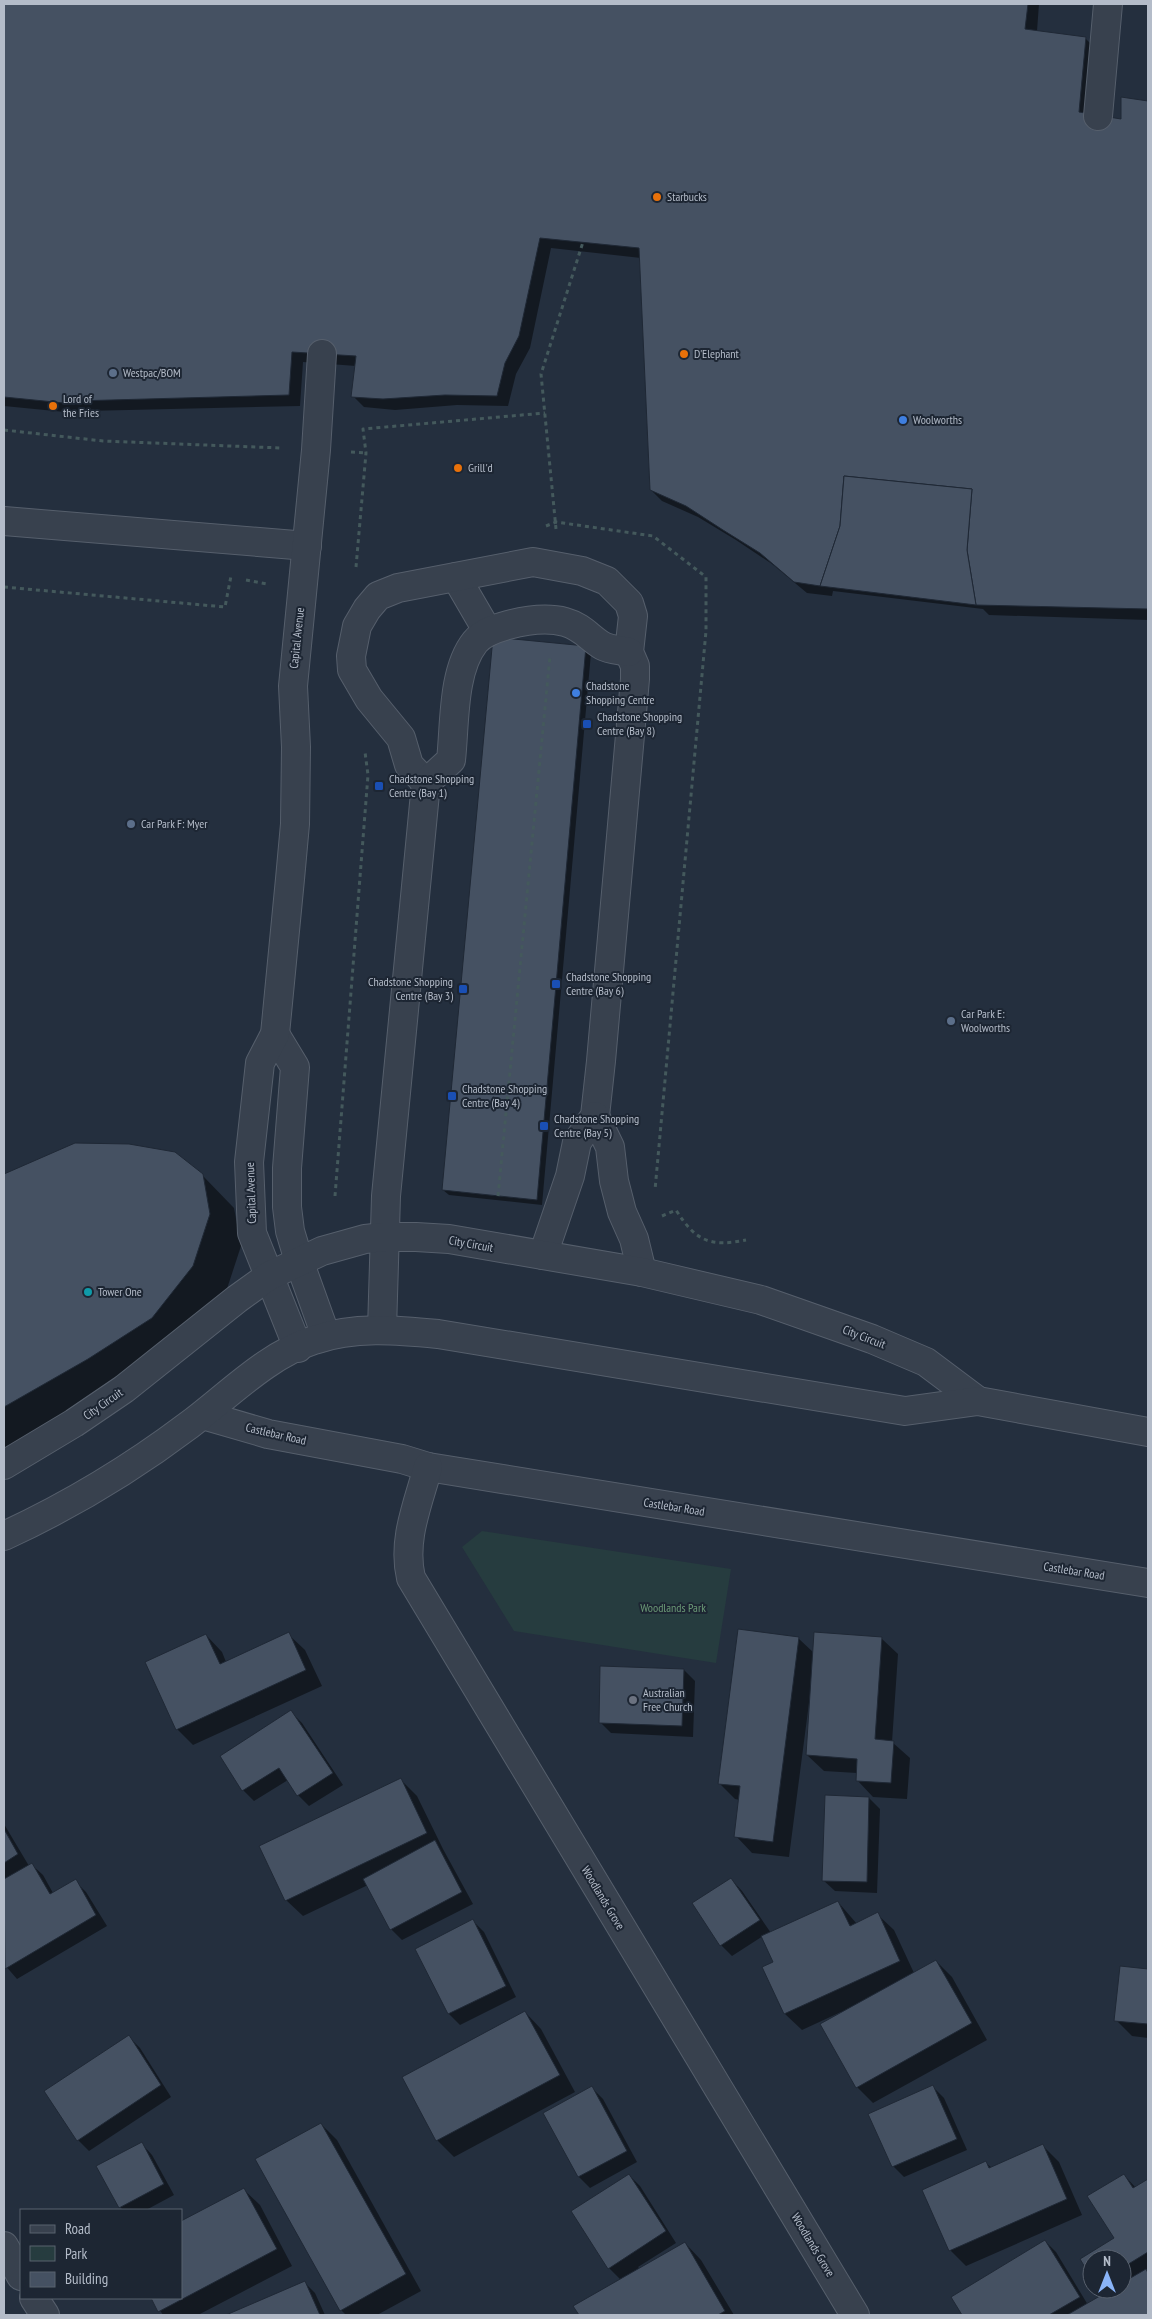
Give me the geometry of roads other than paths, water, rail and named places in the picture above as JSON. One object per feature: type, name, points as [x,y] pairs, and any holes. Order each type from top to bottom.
[{"type":"street","points":[[1098,116],[1108,4]]},
{"type":"street","name":"Capital Avenue","points":[[298,1348],[252,1233],[249,1162],[260,1063],[275,1034],[295,824],[296,718],[281,685],[307,546],[322,354]]},
{"type":"street","points":[[4,521],[307,546]]},
{"type":"street","points":[[426,783],[409,765],[401,738],[359,684],[352,670],[352,640],[357,626],[367,609],[378,596],[398,588],[533,562],[582,571],[607,581],[629,603],[633,616],[629,652],[635,666],[635,679],[595,1116],[577,1142],[570,1176],[543,1255]]},
{"type":"street","points":[[456,577],[488,632]]},
{"type":"street","points":[[382,1330],[386,1196],[426,783],[451,760],[462,664],[476,641],[488,632],[495,628],[520,622],[552,620],[576,625],[604,647],[629,652]]},
{"type":"street","points":[[275,1034],[295,1067],[286,1185],[290,1231],[326,1336]]},
{"type":"street","points":[[595,1116],[610,1147],[614,1181],[622,1212],[634,1240],[642,1272]]},
{"type":"street","name":"City Circuit","points":[[4,1465],[74,1423],[124,1389],[236,1299],[269,1276],[336,1246],[384,1237],[449,1240],[543,1255],[642,1272],[761,1300],[872,1339],[926,1362],[978,1401]]},
{"type":"street","name":"City Circuit","points":[[4,1536],[108,1480],[203,1415],[265,1367],[298,1348],[326,1336],[382,1330],[456,1336],[905,1411],[978,1401],[1148,1432]]},
{"type":"street","name":"Castlebar Road","points":[[203,1415],[268,1434],[402,1459],[428,1467],[1148,1583]]},
{"type":"street","name":"Woodlands Grove","points":[[428,1467],[409,1535],[407,1551],[411,1578],[855,2315]]},
{"type":"street","points":[[4,2246],[20,2274]]},
{"type":"street","points":[[35,2299],[45,2315]]},
{"type":"place","name":"Starbucks","points":[[657,197]]},
{"type":"place","name":"D'Elephant","points":[[684,354]]},
{"type":"place","name":"Westpac/BOM","points":[[113,373]]},
{"type":"place","name":"Lord of the Fries","points":[[53,406]]},
{"type":"place","name":"Woolworths","points":[[903,420]]},
{"type":"place","name":"Grill'd","points":[[458,468]]},
{"type":"place","name":"Chadstone Shopping Centre","points":[[576,693]]},
{"type":"place","name":"Chadstone Shopping Centre (Bay 8)","points":[[587,724]]},
{"type":"place","name":"Chadstone Shopping Centre (Bay 1)","points":[[379,786]]},
{"type":"place","name":"Car Park F: Myer","points":[[131,824]]},
{"type":"place","name":"Chadstone Shopping Centre (Bay 6)","points":[[556,984]]},
{"type":"place","name":"Chadstone Shopping Centre (Bay 3)","points":[[463,989]]},
{"type":"place","name":"Car Park E: Woolworths","points":[[951,1021]]},
{"type":"place","name":"Chadstone Shopping Centre (Bay 4)","points":[[452,1096]]},
{"type":"place","name":"Chadstone Shopping Centre (Bay 5)","points":[[544,1126]]},
{"type":"place","name":"Tower One","points":[[88,1292]]},
{"type":"place","name":"Australian Free Church","points":[[633,1700]]},
{"type":"park label","name":"Woodlands Park","points":[[673,1608]]}]
